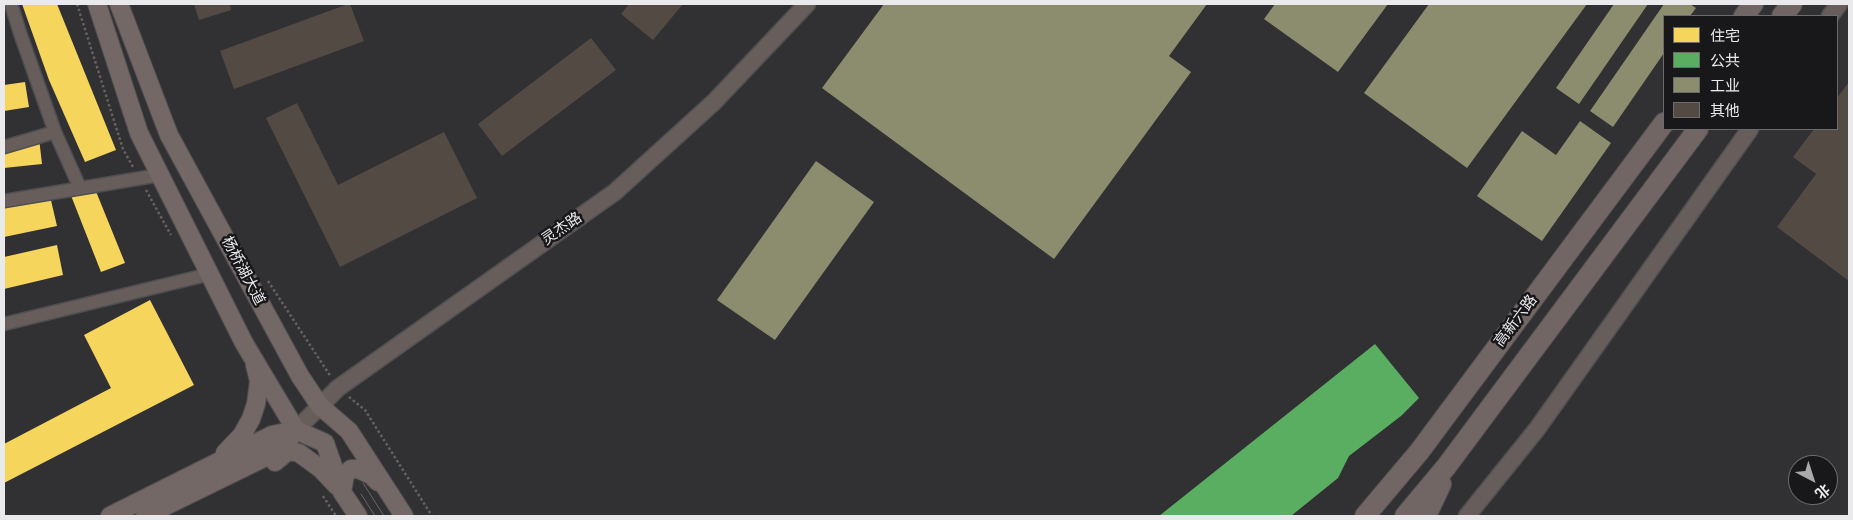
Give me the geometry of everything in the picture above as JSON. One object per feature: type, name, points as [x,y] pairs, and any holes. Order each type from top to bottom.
[{"type":"main road","name":"杨桥湖大道","points":[[97,4],[140,133],[252,355],[296,430]]},
{"type":"main road","name":"杨桥湖大道","points":[[119,4],[169,135],[300,376],[320,406],[349,431],[404,516]]},
{"type":"main road","points":[[1745,15],[1753,4]]},
{"type":"main road","points":[[1783,15],[1792,4]]},
{"type":"main road","name":"高新六路","points":[[1365,516],[1419,452],[1663,124]]},
{"type":"main road","name":"高新六路","points":[[1405,516],[1456,453],[1697,130]]},
{"type":"main road","points":[[214,473],[252,419],[259,381],[252,355]]},
{"type":"main road","points":[[145,516],[272,435],[296,430],[325,443],[342,492]]},
{"type":"main road","points":[[110,516],[214,473],[271,466],[288,451],[299,453],[321,469],[342,492],[358,516]]},
{"type":"main road","points":[[1426,516],[1456,453]]},
{"type":"main road","points":[[342,492],[345,475],[351,469],[358,469],[371,475],[390,494]]},
{"type":"street","points":[[11,4],[55,132],[80,188]]},
{"type":"street","name":"灵杰路","points":[[296,430],[338,388],[615,192],[714,102],[807,4]]},
{"type":"street","points":[[1831,15],[1838,4]]},
{"type":"street","points":[[1467,516],[1538,429],[1749,130]]},
{"type":"street","points":[[4,147],[55,132]]},
{"type":"street","points":[[4,201],[160,175]]},
{"type":"street","points":[[4,324],[210,274]]},
{"type":"path","points":[[262,274],[338,388],[365,410],[432,516]]},
{"type":"building: 住宅","points":[[22,4],[57,4],[116,150],[85,162],[49,80]]},
{"type":"building: 住宅","points":[[25,82],[29,107],[4,111],[4,85]]},
{"type":"building: 住宅","points":[[39,138],[42,164],[4,168],[4,143]]},
{"type":"building: 住宅","points":[[93,184],[125,263],[101,272],[70,193]]},
{"type":"building: 住宅","points":[[50,196],[57,226],[4,237],[4,206]]},
{"type":"building: 住宅","points":[[57,245],[63,275],[4,289],[4,257]]},
{"type":"building: 住宅","points":[[150,300],[194,385],[4,483],[4,444],[111,388],[84,335]]},
{"type":"building: 公共","points":[[1375,344],[1419,398],[1401,416],[1349,456],[1338,478],[1291,516],[1159,516]]},
{"type":"building: 工业","points":[[884,4],[1207,4],[1169,56],[1191,72],[1054,259],[822,88]]},
{"type":"building: 工业","points":[[1275,4],[1388,4],[1338,72],[1264,19]]},
{"type":"building: 工业","points":[[1429,4],[1587,4],[1467,168],[1364,93]]},
{"type":"building: 工业","points":[[1614,4],[1648,4],[1579,104],[1556,88]]},
{"type":"building: 工业","points":[[1664,4],[1690,4],[1696,8],[1691,15],[1663,15],[1663,54],[1613,127],[1590,111]]},
{"type":"building: 工业","points":[[1580,121],[1611,143],[1542,241],[1477,196],[1522,131],[1556,155]]},
{"type":"building: 工业","points":[[816,161],[874,202],[775,340],[717,300]]},
{"type":"building: 其他","points":[[194,4],[230,4],[231,10],[199,20]]},
{"type":"building: 其他","points":[[350,4],[364,41],[234,89],[220,51]]},
{"type":"building: 其他","points":[[629,4],[683,4],[653,40],[621,14]]},
{"type":"building: 其他","points":[[591,38],[616,70],[502,156],[478,124]]},
{"type":"building: 其他","points":[[1849,82],[1849,281],[1777,227],[1816,174],[1793,157],[1813,130],[1838,130],[1838,97]]},
{"type":"building: 其他","points":[[297,103],[338,185],[444,132],[477,198],[340,267],[266,118]]},
{"type":"tram line","points":[[363,483],[384,516]]},
{"type":"tram line","points":[[361,494],[375,516]]}]
